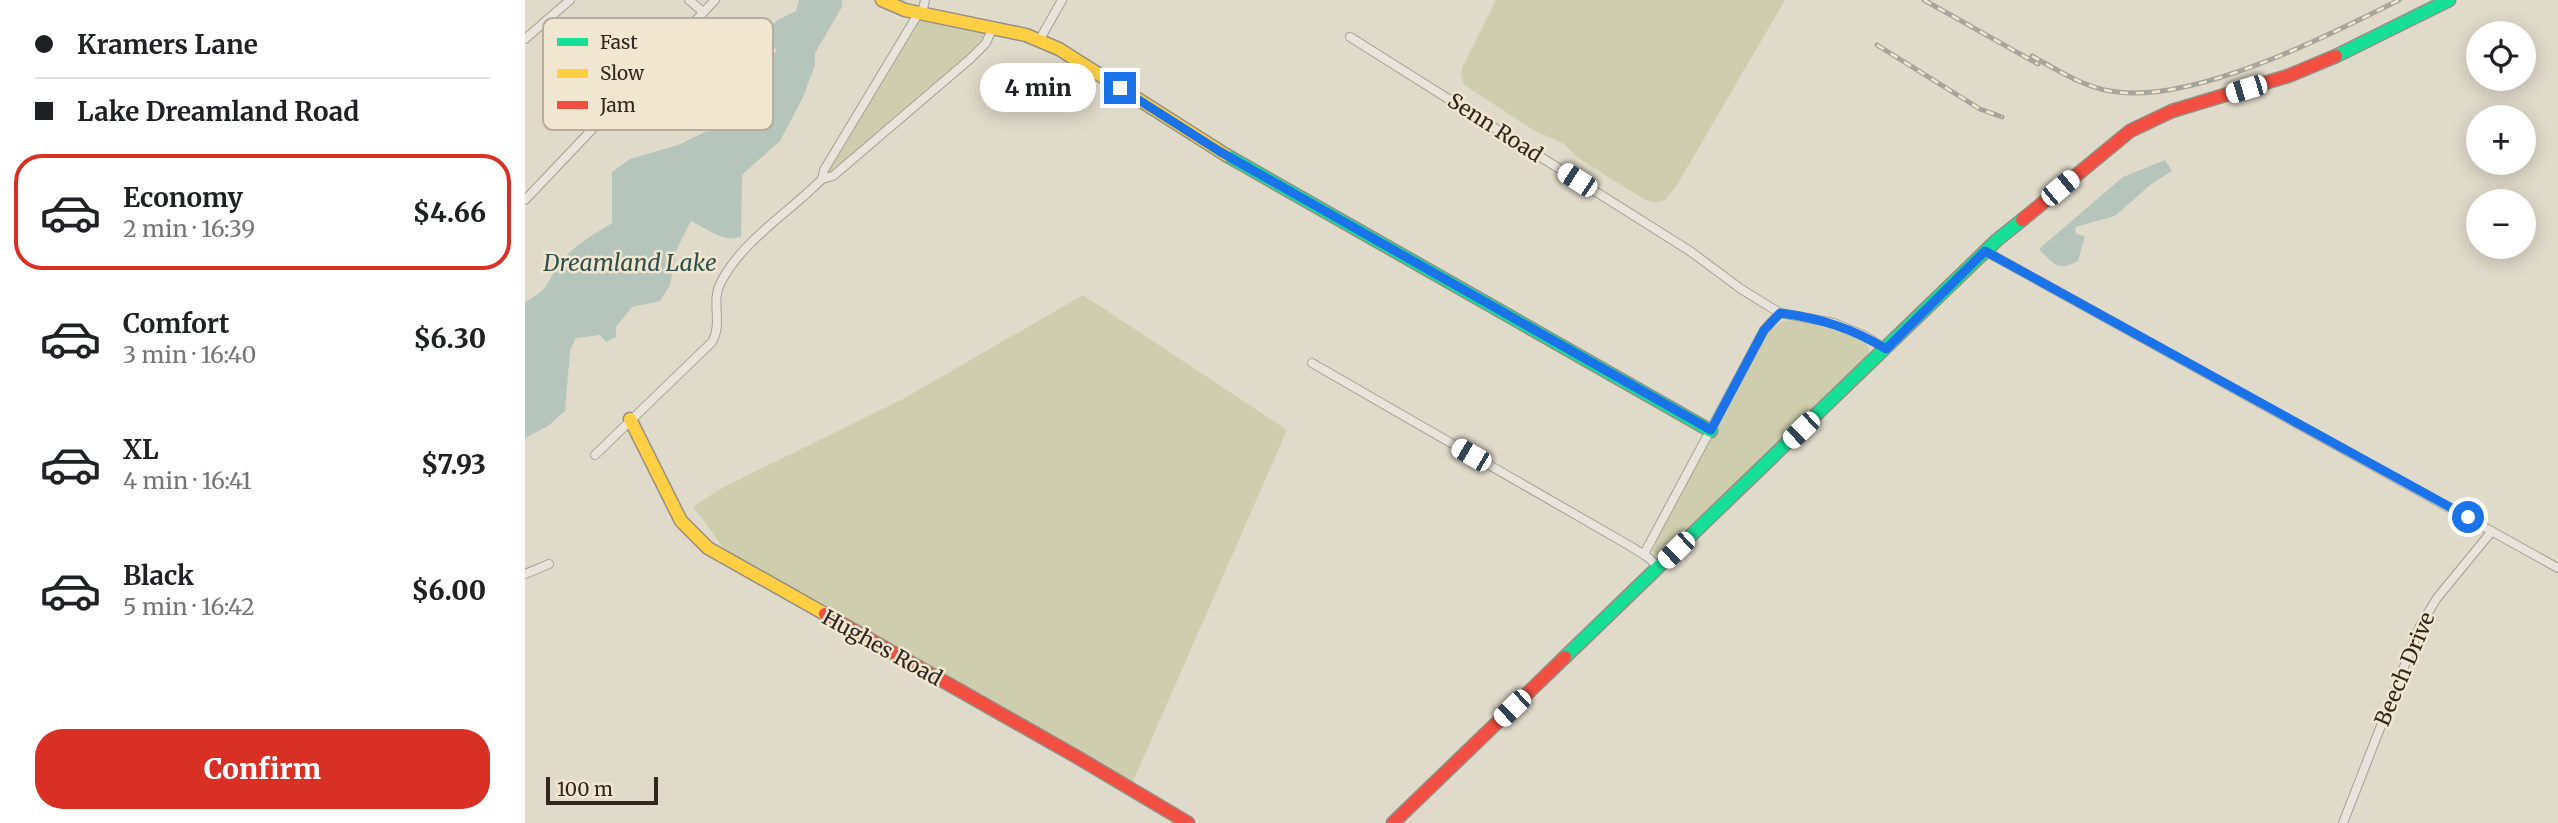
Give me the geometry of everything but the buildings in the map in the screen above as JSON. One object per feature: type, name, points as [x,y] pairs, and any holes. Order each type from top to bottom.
[{"type":"street","points":[[549,18],[570,0]]},
{"type":"street","points":[[689,0],[703,12]]},
{"type":"street","points":[[697,18],[715,0]]},
{"type":"street","points":[[882,0],[920,14],[993,27],[1040,39],[1219,151],[1711,430]]},
{"type":"street","points":[[822,179],[824,170],[920,14],[925,0]]},
{"type":"street","points":[[1040,39],[1062,0]]},
{"type":"street","points":[[1393,823],[1985,251],[2118,140],[2151,119],[2302,71],[2449,0]]},
{"type":"street","points":[[525,39],[543,23]]},
{"type":"street","points":[[595,455],[712,342],[717,330],[718,290],[736,261],[774,220],[800,201],[822,179],[833,176],[970,59],[986,43],[993,27]]},
{"type":"street","name":"Senn Road","points":[[1350,37],[1689,251],[1741,289],[1780,313]]},
{"type":"street","points":[[525,200],[591,130]]},
{"type":"street","points":[[1985,251],[2558,568]]},
{"type":"street","points":[[1644,554],[1764,330],[1780,313],[1834,323],[1863,335],[1886,349]]},
{"type":"street","points":[[1313,363],[1644,554],[1658,567]]},
{"type":"street","name":"Hughes Road","points":[[630,419],[681,521],[708,548],[1188,823]]},
{"type":"street","name":"Beech Drive","points":[[2343,823],[2420,626],[2437,598],[2492,531]]},
{"type":"street","points":[[525,574],[549,564]]},
{"type":"green space","points":[[1496,0],[1785,0],[1677,185],[1665,200],[1655,203],[1645,200],[1578,158],[1564,144],[1535,131],[1464,85],[1461,75],[1463,66]]},
{"type":"green space","points":[[923,19],[984,32],[982,41],[830,174],[827,171],[917,21]]},
{"type":"green space","points":[[1083,295],[1287,430],[1131,786],[731,559],[693,507],[718,490],[903,399]]},
{"type":"green space","points":[[1799,320],[1857,337],[1868,347],[1867,358],[1662,555],[1655,556],[1653,551],[1661,528],[1767,332],[1783,321]]},
{"type":"water","name":"Dreamland Lake","points":[[799,0],[842,0],[842,7],[815,53],[815,65],[803,97],[780,141],[742,175],[741,237],[721,236],[691,221],[677,249],[670,285],[660,301],[632,307],[616,327],[616,337],[606,342],[600,335],[576,338],[570,351],[565,411],[548,426],[525,438],[525,302],[545,288],[573,249],[612,223],[612,172],[630,159],[678,145],[705,132],[773,130],[773,54],[777,51],[773,45],[773,25],[796,11]]},
{"type":"water","points":[[2165,160],[2172,171],[2150,185],[2115,216],[2075,227],[2076,234],[2085,236],[2078,261],[2071,265],[2056,265],[2039,249],[2123,177]]},
{"type":"railway","points":[[1924,0],[2038,64]]},
{"type":"railway","points":[[2032,56],[2060,72],[2100,89],[2142,93],[2179,88],[2257,65],[2335,32],[2399,0]]},
{"type":"railway","points":[[1877,45],[1980,109],[2002,117]]},
{"type":"traffic: fast","points":[[2336,56],[2449,0]]},
{"type":"traffic: fast","points":[[1226,155],[1711,431]]},
{"type":"traffic: fast","points":[[1565,657],[1997,240],[2022,220]]},
{"type":"traffic: slow","points":[[882,0],[905,10],[1026,35],[1059,49],[1226,155]]},
{"type":"traffic: slow","points":[[630,419],[681,521],[708,548],[825,614]]},
{"type":"traffic: jam","points":[[2022,220],[2130,131],[2172,111],[2288,76],[2336,56]]},
{"type":"traffic: jam","points":[[825,614],[1188,823]]},
{"type":"traffic: jam","points":[[1393,823],[1565,657]]},
{"type":"route","points":[[1120,88],[1219,151],[1711,430],[1764,330],[1780,313],[1834,323],[1863,335],[1886,349],[1985,251],[2468,517]]}]
